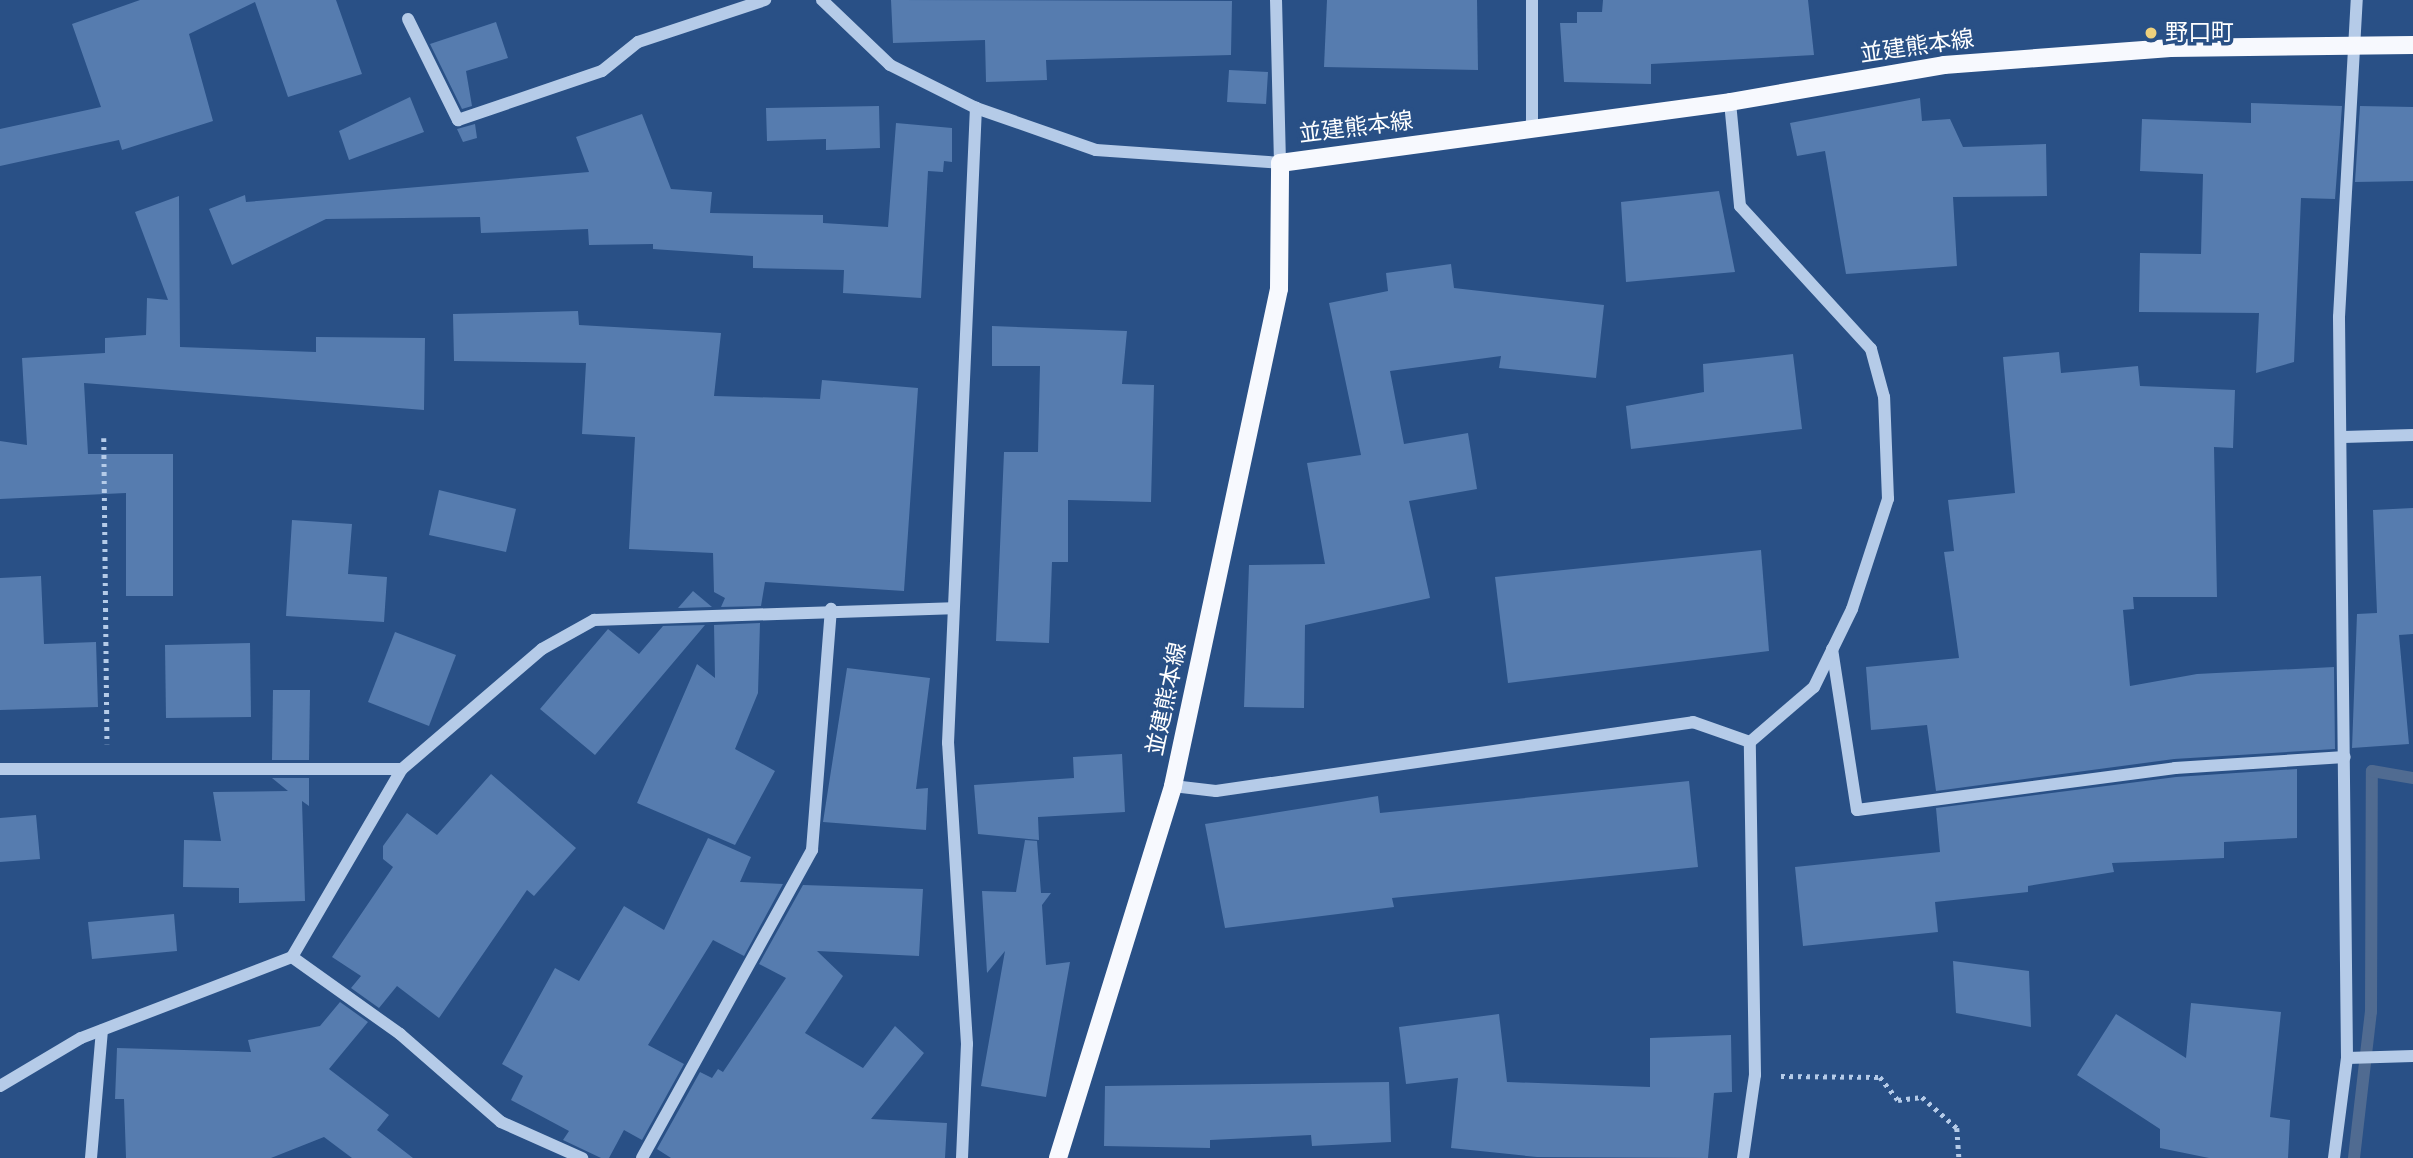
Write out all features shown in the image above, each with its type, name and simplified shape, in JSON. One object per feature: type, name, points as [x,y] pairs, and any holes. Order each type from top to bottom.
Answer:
[{"type":"main road","name":"並建熊本線","points":[[1058,1158],[1173,786],[1279,289],[1280,163],[1730,102],[1944,65],[2170,48],[2413,45]]},
{"type":"street","points":[[408,19],[457,120],[602,71],[638,42],[765,0]]},
{"type":"street","points":[[822,0],[890,65],[976,108],[1096,150],[1280,163],[1276,0]]},
{"type":"street","points":[[1532,0],[1532,128]]},
{"type":"street","points":[[2334,1158],[2347,1058],[2343,437],[2339,317],[2348,103],[2357,44],[2357,0]]},
{"type":"street","points":[[1730,102],[1740,206],[1871,349],[1884,397],[1888,499],[1832,649],[1814,687],[1750,742]]},
{"type":"street","points":[[962,1158],[968,1044],[948,743],[976,108]]},
{"type":"street","points":[[2343,437],[2413,435]]},
{"type":"street","points":[[0,1086],[102,1030],[292,957],[402,769],[542,649],[594,620],[831,609],[952,608]]},
{"type":"street","points":[[642,1158],[812,850],[831,609]]},
{"type":"street","points":[[1832,649],[1857,810],[2175,768],[2345,757]]},
{"type":"street","points":[[1173,786],[1216,791],[1693,722],[1750,742]]},
{"type":"street","points":[[1743,1158],[1755,1075],[1750,742]]},
{"type":"street","points":[[0,769],[402,769]]},
{"type":"street","points":[[292,957],[400,1034],[501,1122],[582,1158]]},
{"type":"street","points":[[90,1158],[102,1030]]},
{"type":"street","points":[[2347,1058],[2413,1056]]},
{"type":"path","points":[[104,438],[107,769]]},
{"type":"path","points":[[1755,1075],[1880,1077],[1898,1100],[1922,1097],[1957,1128],[1959,1158]]},
{"type":"building","points":[[140,0],[336,0],[362,74],[288,97],[255,2],[189,34],[213,121],[122,150],[119,140],[0,166],[0,129],[101,107],[72,24]]},
{"type":"building","points":[[891,0],[1232,1],[1231,55],[1046,60],[1047,80],[986,82],[985,40],[893,43]]},
{"type":"building","points":[[1327,0],[1477,0],[1478,70],[1324,67]]},
{"type":"building","points":[[1603,0],[1808,0],[1814,55],[1651,64],[1651,84],[1564,82],[1560,23],[1577,23],[1577,12],[1602,12]]},
{"type":"building","points":[[496,22],[508,58],[466,71],[472,106],[462,109],[430,44]]},
{"type":"building","points":[[1229,70],[1268,72],[1266,104],[1227,102]]},
{"type":"building","points":[[410,97],[424,132],[349,160],[339,131]]},
{"type":"building","points":[[1920,98],[1922,121],[1950,119],[1963,147],[2046,144],[2047,196],[1953,197],[1957,266],[1846,274],[1825,151],[1797,156],[1790,123]]},
{"type":"building","points":[[2251,103],[2342,106],[2335,199],[2301,198],[2294,362],[2256,373],[2259,313],[2139,312],[2140,253],[2201,254],[2203,174],[2140,171],[2142,119],[2251,123]]},
{"type":"building","points":[[879,106],[880,148],[826,150],[826,139],[767,141],[766,108]]},
{"type":"building","points":[[2360,106],[2413,107],[2413,181],[2355,182]]},
{"type":"building","points":[[642,114],[671,189],[712,192],[710,213],[823,215],[823,223],[888,227],[896,123],[952,128],[952,162],[944,161],[943,172],[928,171],[921,298],[843,293],[844,270],[753,268],[753,256],[653,249],[653,244],[589,245],[588,229],[481,233],[480,217],[326,219],[232,265],[209,209],[245,195],[246,202],[589,172],[576,137]]},
{"type":"building","points":[[475,124],[477,138],[463,142],[457,129]]},
{"type":"building","points":[[1719,191],[1735,272],[1626,282],[1621,202]]},
{"type":"building","points":[[179,196],[180,347],[316,352],[316,337],[425,338],[424,410],[84,383],[88,454],[173,454],[173,596],[126,596],[126,493],[0,499],[0,441],[27,445],[22,358],[105,353],[105,338],[146,335],[147,298],[168,300],[135,212]]},
{"type":"building","points":[[1451,264],[1454,288],[1604,305],[1596,378],[1499,368],[1501,356],[1390,371],[1404,444],[1468,433],[1477,489],[1409,501],[1430,598],[1305,625],[1304,708],[1244,707],[1249,565],[1325,564],[1307,463],[1361,455],[1329,303],[1388,291],[1386,273]]},
{"type":"building","points":[[578,311],[579,325],[721,333],[714,396],[820,399],[822,380],[918,388],[904,591],[765,582],[761,606],[721,607],[725,598],[714,592],[713,553],[629,549],[635,437],[582,434],[586,363],[454,361],[453,314]]},
{"type":"building","points":[[992,326],[1127,331],[1122,384],[1154,385],[1151,502],[1068,500],[1068,562],[1052,562],[1049,643],[996,641],[1004,452],[1038,452],[1040,366],[992,366]]},
{"type":"building","points":[[2059,352],[2061,373],[2138,366],[2140,386],[2235,390],[2233,448],[2214,447],[2217,597],[2133,597],[2134,609],[2123,610],[2130,686],[2197,674],[2334,667],[2335,749],[2174,759],[1936,791],[1927,725],[1871,730],[1866,667],[1959,658],[1944,552],[1954,551],[1948,500],[2015,493],[2003,357]]},
{"type":"building","points":[[1793,354],[1802,429],[1631,449],[1626,406],[1704,392],[1703,364]]},
{"type":"building","points":[[439,490],[516,509],[506,552],[429,535]]},
{"type":"building","points":[[2413,508],[2413,634],[2399,635],[2409,744],[2352,748],[2357,614],[2377,613],[2373,510]]},
{"type":"building","points":[[292,520],[352,524],[348,574],[387,577],[384,622],[286,616]]},
{"type":"building","points":[[1761,550],[1769,651],[1508,683],[1495,577]]},
{"type":"building","points":[[41,576],[44,644],[96,642],[98,707],[0,710],[0,578]]},
{"type":"building","points":[[693,591],[712,607],[678,608]]},
{"type":"building","points":[[760,623],[758,693],[735,749],[775,771],[735,845],[637,803],[697,664],[715,678],[714,625]]},
{"type":"building","points":[[705,625],[595,755],[540,709],[608,629],[639,654],[663,626]]},
{"type":"building","points":[[395,632],[456,655],[429,726],[368,702]]},
{"type":"building","points":[[250,643],[251,717],[166,718],[165,645]]},
{"type":"building","points":[[847,668],[930,678],[916,789],[928,788],[926,830],[823,822]]},
{"type":"building","points":[[273,690],[310,690],[309,760],[272,760]]},
{"type":"building","points":[[1122,754],[1125,812],[1038,817],[1039,840],[978,834],[974,785],[1074,778],[1073,757]]},
{"type":"building","points":[[2297,769],[2297,838],[2224,842],[2224,858],[2112,863],[2114,872],[2028,886],[2028,892],[1935,902],[1938,932],[1803,946],[1795,867],[1940,852],[1936,808],[2176,777]]},
{"type":"building","points":[[491,774],[576,848],[534,896],[527,890],[439,1018],[397,986],[379,1008],[351,988],[361,976],[332,957],[393,867],[383,859],[383,846],[407,813],[437,835]]},
{"type":"building","points":[[272,778],[309,778],[309,806],[302,801],[305,901],[239,903],[239,888],[183,887],[184,840],[221,841],[213,792],[288,791]]},
{"type":"building","points":[[1689,781],[1698,867],[1392,898],[1394,907],[1225,928],[1205,824],[1378,796],[1380,813]]},
{"type":"building","points":[[36,815],[40,859],[0,862],[0,818]]},
{"type":"building","points":[[708,838],[751,857],[740,882],[783,884],[744,956],[713,940],[648,1045],[684,1064],[642,1140],[624,1130],[609,1158],[601,1158],[563,1140],[569,1131],[511,1100],[523,1076],[502,1064],[555,968],[579,981],[624,906],[664,930]]},
{"type":"building","points":[[1025,840],[1037,841],[1041,893],[1051,893],[1042,905],[1046,965],[1070,962],[1046,1097],[981,1086],[1005,951],[987,973],[982,891],[1016,892]]},
{"type":"building","points":[[803,885],[923,889],[919,956],[817,951],[843,976],[805,1033],[863,1068],[895,1026],[924,1053],[871,1119],[947,1123],[945,1158],[671,1158],[657,1149],[700,1072],[712,1078],[718,1069],[723,1072],[786,978],[759,964]]},
{"type":"building","points":[[174,914],[177,951],[92,959],[88,922]]},
{"type":"building","points":[[1953,961],[2029,971],[2031,1027],[1956,1013]]},
{"type":"building","points":[[340,1002],[368,1022],[329,1069],[389,1115],[377,1130],[413,1158],[352,1158],[324,1137],[271,1158],[126,1158],[124,1099],[115,1099],[117,1048],[251,1052],[248,1040],[320,1026]]},
{"type":"building","points":[[2191,1003],[2281,1012],[2270,1117],[2290,1120],[2288,1158],[2209,1158],[2160,1148],[2160,1129],[2077,1075],[2116,1014],[2186,1058]]},
{"type":"building","points":[[1499,1014],[1507,1082],[1650,1087],[1650,1038],[1731,1035],[1732,1092],[1714,1093],[1708,1158],[1537,1157],[1451,1148],[1458,1078],[1406,1084],[1399,1027]]},
{"type":"building","points":[[1389,1082],[1391,1142],[1312,1146],[1311,1135],[1210,1140],[1210,1148],[1104,1146],[1105,1086]]},
{"type":"waterway","points":[[2354,1158],[2371,1012],[2372,771],[2413,778]]},
{"type":"place","name":"野口町","points":[[2151,33]]}]
